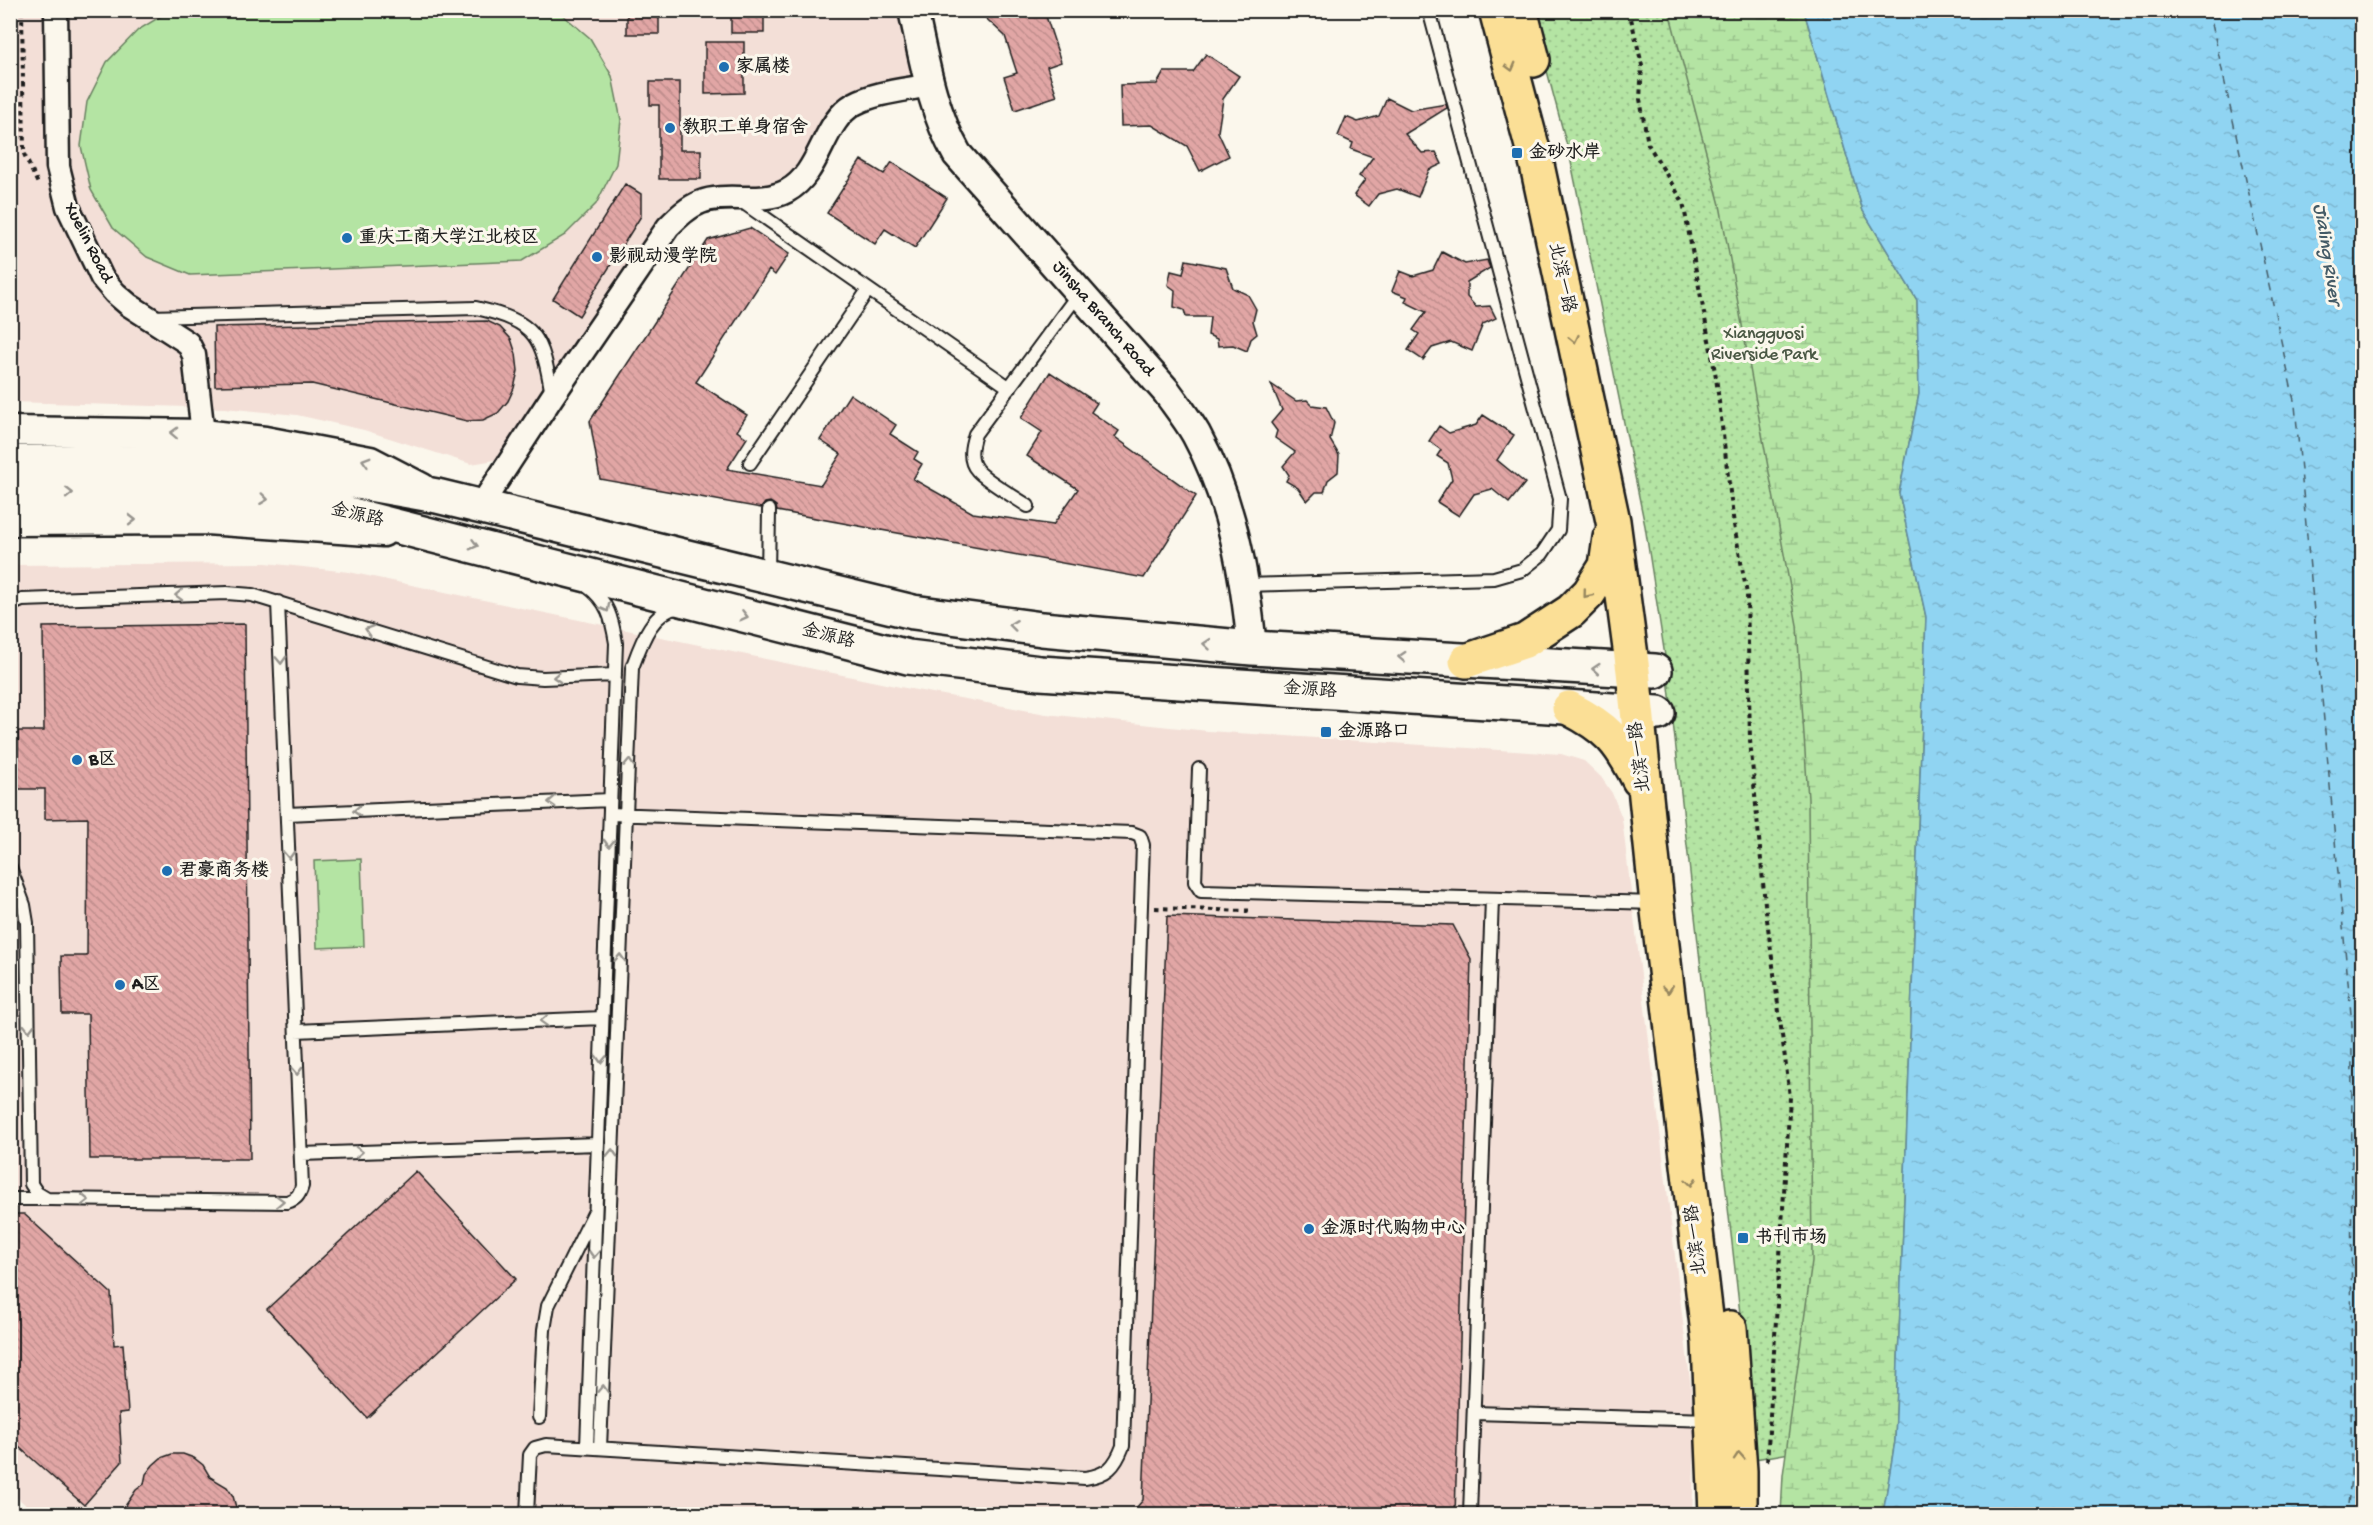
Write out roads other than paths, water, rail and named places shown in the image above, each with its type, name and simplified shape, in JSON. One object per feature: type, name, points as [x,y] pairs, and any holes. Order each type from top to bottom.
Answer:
[{"type":"main road","name":"北滨一路","points":[[1496,10],[1538,165],[1644,671]]},
{"type":"main road","name":"北滨一路","points":[[1520,10],[1559,159],[1634,520],[1647,713],[1645,793],[1709,1342],[1716,1515]]},
{"type":"main road","name":"金源路","points":[[10,462],[214,463],[318,475],[437,496],[913,612],[1042,629],[1252,648],[1644,671]]},
{"type":"main road","name":"金源路","points":[[10,493],[208,492],[313,506],[431,534],[908,657],[1029,672],[1647,713]]},
{"type":"main road","points":[[1466,661],[1525,641],[1571,612],[1589,593],[1606,566],[1613,521]]},
{"type":"main road","points":[[1457,701],[1469,697],[1479,688],[1480,681],[1476,669],[1466,661]]},
{"type":"main road","points":[[1569,708],[1596,722],[1615,740],[1627,756],[1645,793]]},
{"type":"main road","name":"北滨一路","points":[[1647,713],[1670,837],[1732,1343],[1740,1471],[1740,1515]]},
{"type":"street","name":"Xuelin Road","points":[[56,10],[58,166],[68,207],[102,278],[122,299],[188,343],[194,355],[203,434]]},
{"type":"street","name":"Jinsha Branch Road","points":[[913,10],[930,85],[943,129],[957,154],[1167,392],[1196,433],[1216,475],[1232,527],[1246,585],[1252,648]]},
{"type":"street","points":[[480,507],[668,227],[687,210],[703,201],[768,197],[787,191],[805,177],[840,117],[853,105],[869,98],[930,85]]},
{"type":"street","points":[[10,431],[203,434],[265,441],[370,461],[437,496]]},
{"type":"street","points":[[10,521],[206,520],[431,534]]},
{"type":"lane","points":[[1246,585],[1494,578],[1522,570],[1542,554],[1558,530],[1560,499],[1429,10]]},
{"type":"lane","points":[[738,199],[1010,388]]},
{"type":"lane","points":[[750,464],[868,290]]},
{"type":"lane","points":[[1028,506],[977,470],[972,459],[971,446],[975,435],[1079,292]]},
{"type":"lane","points":[[148,317],[476,308],[496,313],[519,323],[536,337],[545,357],[552,397]]},
{"type":"lane","points":[[768,577],[769,510]]},
{"type":"lane","points":[[564,570],[597,593],[610,612],[616,643],[587,1447]]},
{"type":"lane","points":[[14,601],[227,593],[252,595],[517,676],[543,678],[615,675]]},
{"type":"lane","points":[[10,1199],[287,1202],[299,1195],[302,1186],[278,602]]},
{"type":"lane","points":[[600,1448],[632,668],[642,640],[656,619],[668,609],[696,604]]},
{"type":"lane","points":[[1199,769],[1195,882],[1201,891],[1658,903]]},
{"type":"lane","points":[[287,814],[610,800]]},
{"type":"lane","points":[[527,1515],[530,1455],[535,1448],[546,1445],[1084,1478],[1098,1476],[1110,1470],[1118,1460],[1123,1446],[1143,845],[1140,836],[1132,833],[610,814]]},
{"type":"lane","points":[[10,867],[24,905],[27,923],[32,1184],[37,1193],[47,1199]]},
{"type":"lane","points":[[1470,1515],[1492,899]]},
{"type":"lane","points":[[296,1031],[602,1018]]},
{"type":"lane","points":[[300,1154],[598,1144]]},
{"type":"lane","points":[[539,1417],[544,1330],[548,1306],[611,1177]]},
{"type":"lane","points":[[1474,1413],[1713,1420]]},
{"type":"water","name":"Jialing River","points":[[1804,11],[2362,11],[2362,1514],[1883,1514],[1895,1441],[1926,617],[1899,493],[1919,394],[1917,300],[1863,211]]},
{"type":"place","name":"家属楼","points":[[724,67]]},
{"type":"place","name":"教职工单身宿舍","points":[[670,128]]},
{"type":"place","name":"金砂水岸","points":[[1517,153]]},
{"type":"place","name":"重庆工商大学江北校区","points":[[347,238]]},
{"type":"place","name":"影视动漫学院","points":[[597,257]]},
{"type":"place","name":"金源路口","points":[[1326,732]]},
{"type":"place","name":"B区","points":[[77,760]]},
{"type":"place","name":"君豪商务楼","points":[[167,871]]},
{"type":"place","name":"A区","points":[[120,985]]},
{"type":"place","name":"金源时代购物中心","points":[[1309,1229]]},
{"type":"place","name":"书刊市场","points":[[1743,1238]]},
{"type":"park label","name":"Xiangguosi Riverside Park","points":[[1764,344]]}]
